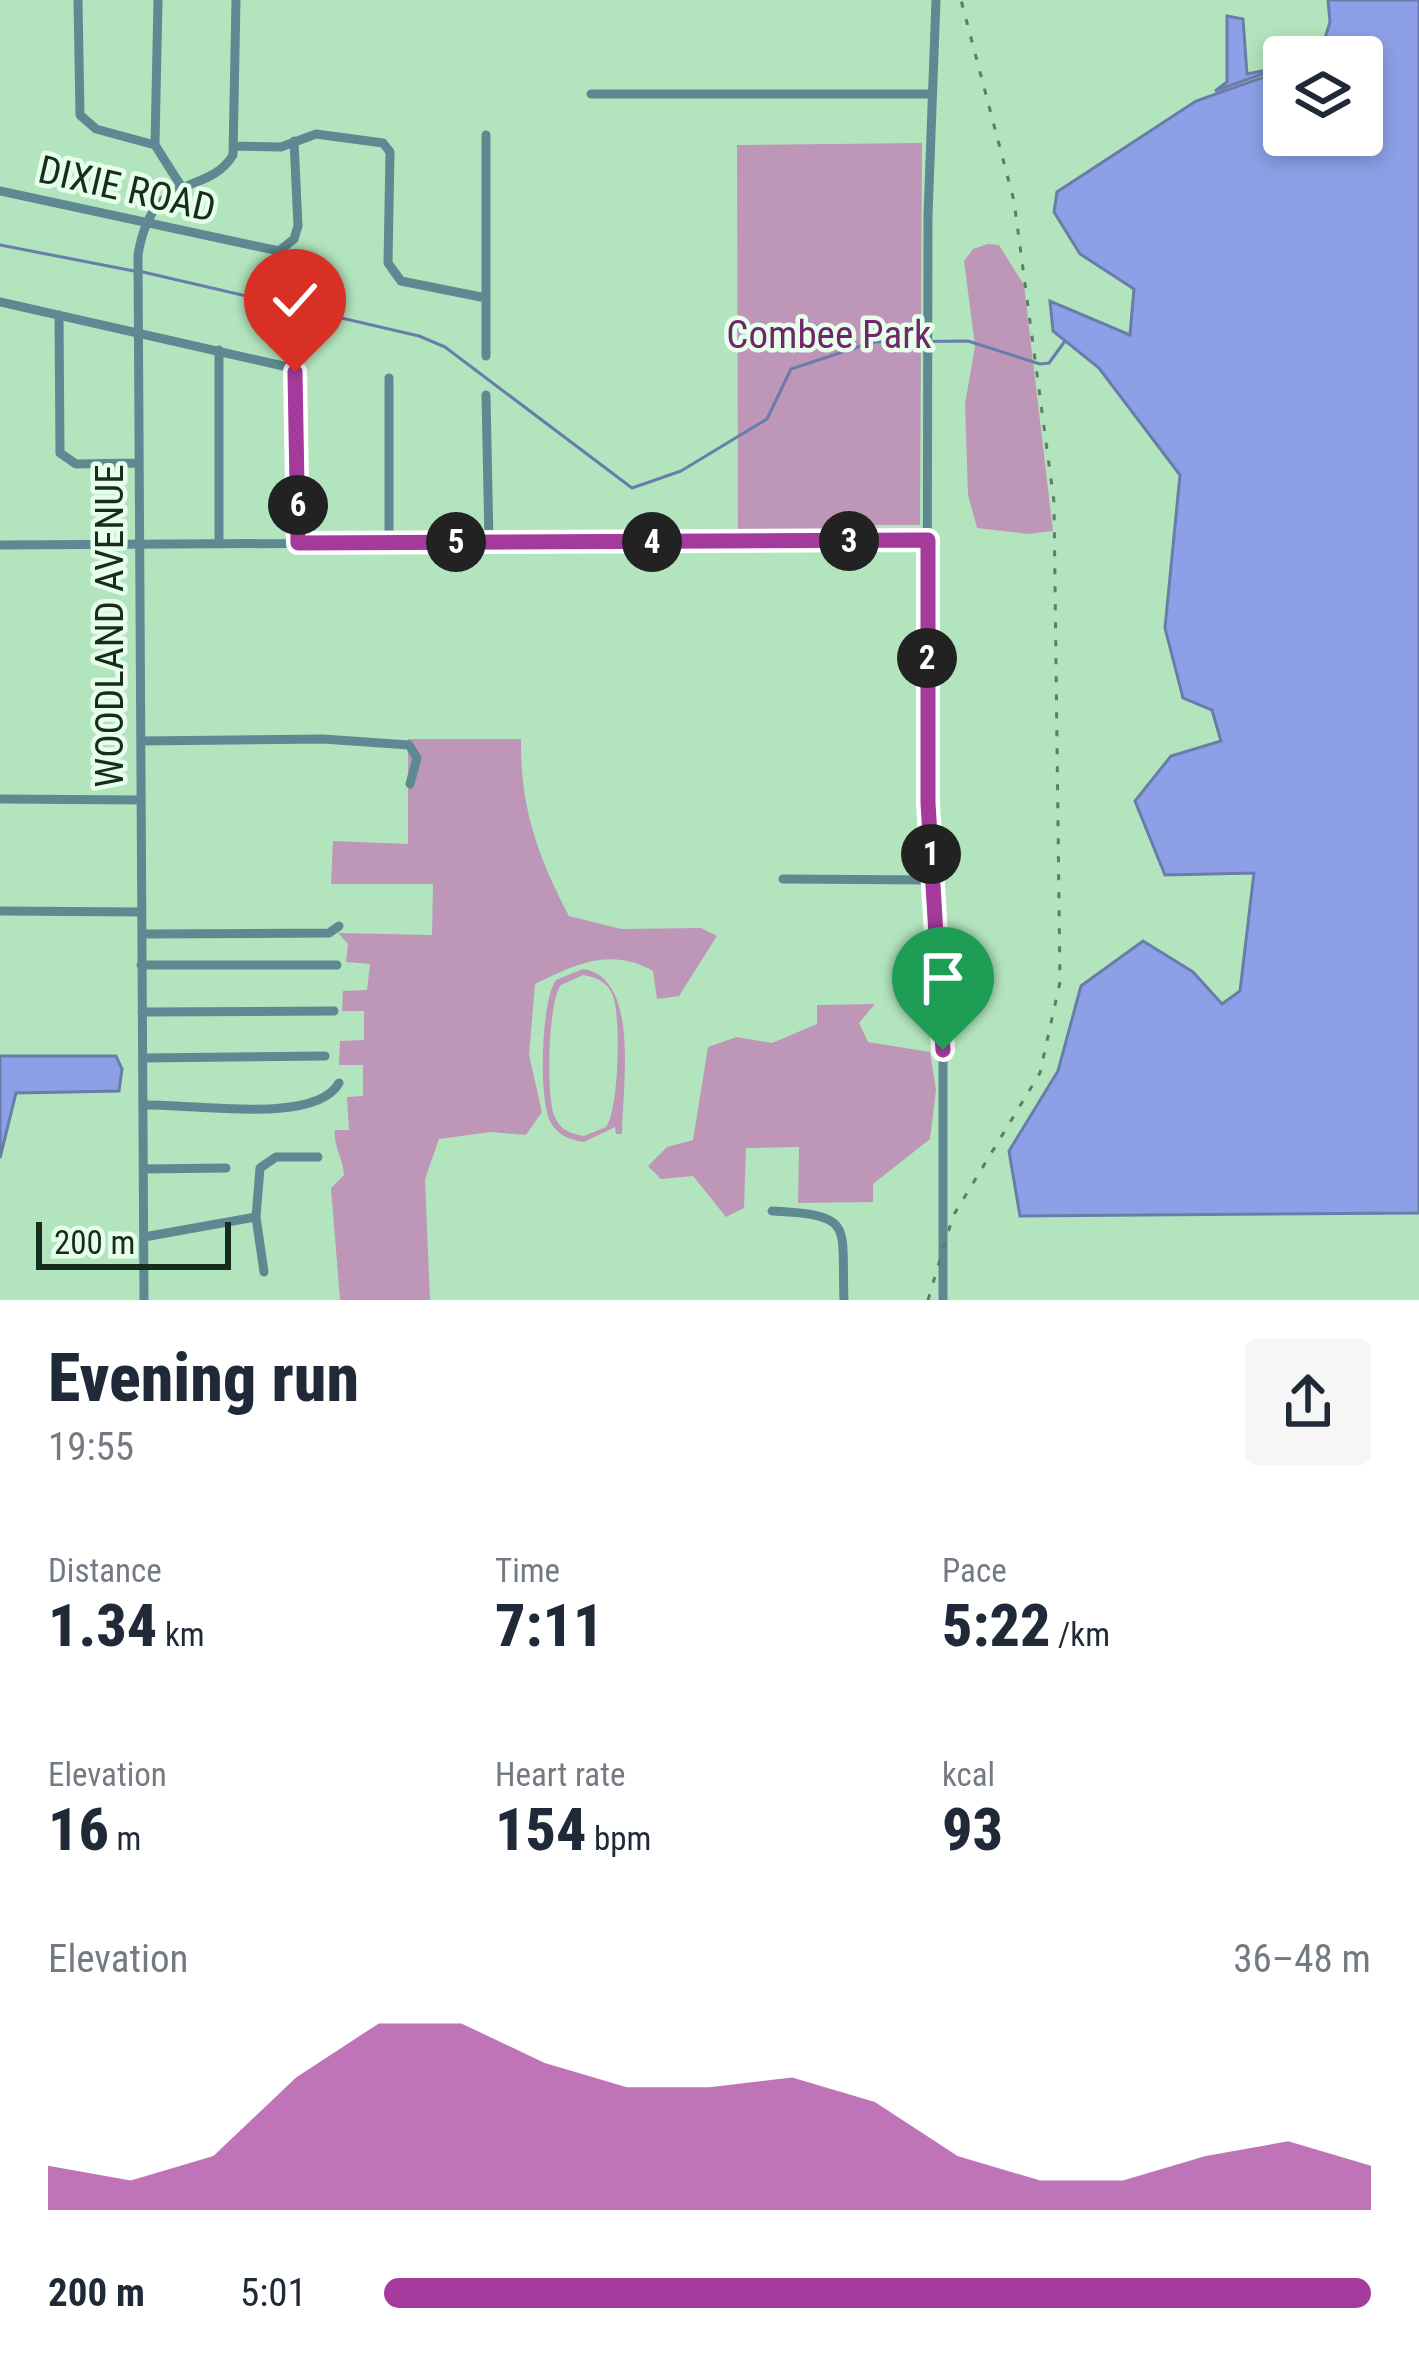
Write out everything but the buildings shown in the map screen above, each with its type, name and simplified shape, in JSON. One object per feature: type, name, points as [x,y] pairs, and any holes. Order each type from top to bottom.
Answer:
[{"type":"street","points":[[78,0],[80,115],[96,129],[155,145]]},
{"type":"street","points":[[158,0],[155,145],[181,186]]},
{"type":"street","points":[[145,224],[181,186],[221,170],[236,146],[236,0]]},
{"type":"street","points":[[936,0],[927,345],[928,540],[932,880],[943,1034],[943,1300]]},
{"type":"street","points":[[591,94],[932,94]]},
{"type":"street","points":[[294,142],[316,134],[383,143],[390,152],[388,263],[392,274],[401,281],[486,298]]},
{"type":"street","points":[[486,135],[486,356]]},
{"type":"street","name":"DIXIE ROAD","points":[[0,190],[265,251],[285,248],[298,226],[294,142],[236,146]]},
{"type":"street","name":"WOODLAND AVENUE","points":[[144,1300],[137,271],[145,224]]},
{"type":"street","points":[[0,302],[284,364],[295,372],[298,543]]},
{"type":"street","points":[[58,315],[60,453],[76,464],[139,463]]},
{"type":"street","points":[[219,350],[219,544]]},
{"type":"street","points":[[388,379],[388,543]]},
{"type":"street","points":[[486,395],[489,542]]},
{"type":"street","points":[[0,545],[928,540]]},
{"type":"street","points":[[141,741],[323,739],[409,745],[417,758],[410,784]]},
{"type":"street","points":[[0,799],[141,800]]},
{"type":"street","points":[[783,879],[932,880]]},
{"type":"street","points":[[0,911],[141,912]]},
{"type":"street","points":[[142,934],[328,933],[340,926]]},
{"type":"street","points":[[141,965],[337,964]]},
{"type":"street","points":[[142,1012],[334,1011]]},
{"type":"street","points":[[143,1058],[325,1056]]},
{"type":"street","points":[[143,1105],[301,1108],[328,1099],[339,1083]]},
{"type":"street","points":[[264,1272],[256,1217],[264,1162],[318,1156]]},
{"type":"street","points":[[143,1169],[226,1168]]},
{"type":"street","points":[[772,1211],[821,1213],[835,1220],[842,1232],[844,1300]]},
{"type":"street","points":[[144,1237],[256,1217]]},
{"type":"green space","name":"Combee Park","points":[[922,143],[920,525],[843,525],[842,533],[738,534],[737,145]]},
{"type":"green space","points":[[999,245],[1024,285],[1053,531],[1028,534],[977,528],[968,495],[965,404],[975,346],[964,261],[973,249]]},
{"type":"green space","points":[[408,739],[521,739],[533,831],[569,916],[621,929],[701,928],[717,936],[679,996],[657,999],[653,971],[622,960],[593,961],[535,984],[529,1055],[542,1112],[526,1135],[491,1132],[439,1139],[425,1179],[430,1300],[340,1300],[331,1188],[344,1175],[335,1130],[349,1130],[347,1097],[363,1096],[363,1065],[339,1065],[340,1041],[364,1040],[364,1011],[342,1011],[343,991],[367,990],[370,964],[346,962],[348,944],[338,933],[432,935],[433,884],[331,884],[333,841],[408,844]]},
{"type":"green space","points":[[583,969],[601,977],[614,992],[624,1038],[622,1134],[616,1134],[615,1127],[584,1142],[565,1137],[551,1123],[544,1094],[543,1051],[547,1008],[556,980]],"holes":[[[583,975],[605,984],[613,996],[617,1023],[610,1117],[606,1127],[584,1136],[559,1124],[550,1088],[557,995],[561,985]]]},
{"type":"green space","points":[[875,1004],[859,1023],[868,1042],[930,1052],[936,1090],[930,1139],[873,1184],[873,1202],[798,1203],[799,1147],[746,1148],[744,1208],[726,1217],[693,1176],[661,1179],[648,1166],[667,1147],[693,1140],[708,1047],[737,1037],[772,1043],[817,1024],[817,1005]]},
{"type":"water","points":[[1328,0],[1419,0],[1419,1213],[1020,1216],[1009,1151],[1058,1071],[1081,986],[1143,941],[1193,972],[1222,1004],[1240,991],[1254,873],[1165,875],[1135,801],[1171,756],[1221,741],[1212,710],[1183,698],[1165,628],[1180,475],[1099,368],[1053,331],[1050,301],[1130,335],[1134,289],[1080,254],[1054,212],[1057,192],[1196,101],[1263,77],[1263,156],[1383,156],[1383,36],[1326,36]]},
{"type":"water","points":[[1227,16],[1243,19],[1247,74],[1263,74],[1215,91],[1227,82]]},
{"type":"water","points":[[0,1056],[116,1056],[122,1069],[119,1091],[16,1093],[0,1158]]},
{"type":"waterway","points":[[0,245],[134,271]]},
{"type":"waterway","points":[[143,272],[419,336],[445,347],[632,488],[681,471],[767,419],[791,369],[873,342],[968,341],[1040,364],[1049,363],[1065,341]]},
{"type":"railway","points":[[928,1300],[953,1216],[1040,1073],[1060,982],[1054,502],[1014,201],[961,0]]},
{"type":"route","points":[[295,372],[298,543],[928,540],[928,803],[943,1050]]}]
